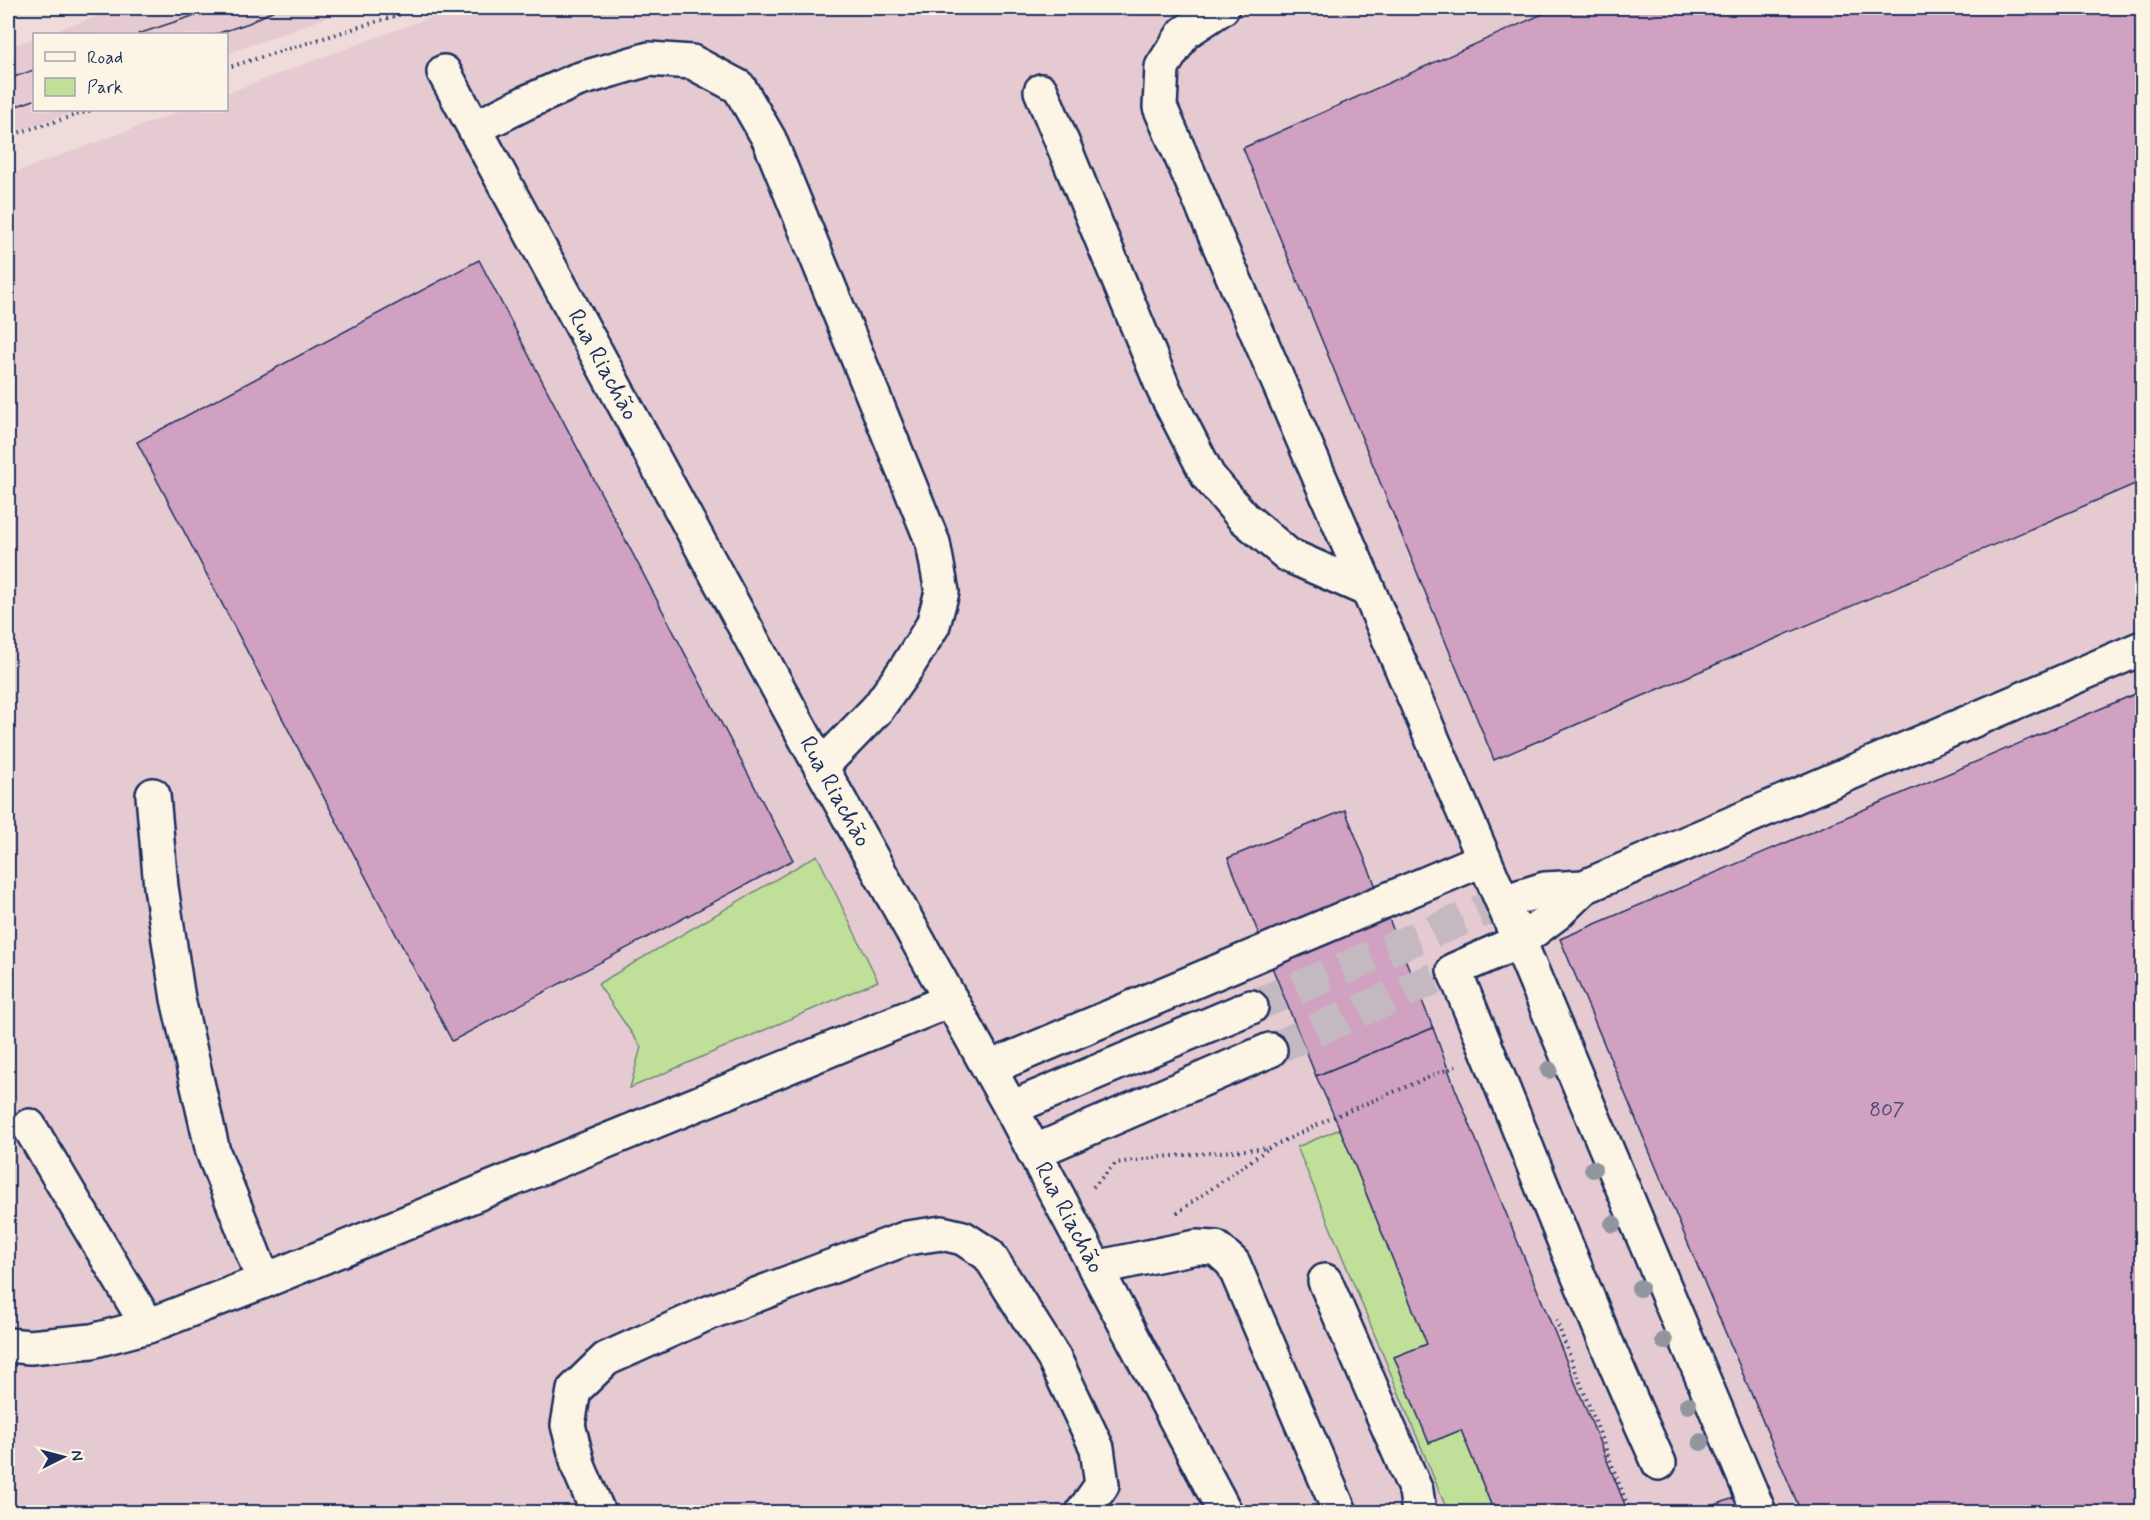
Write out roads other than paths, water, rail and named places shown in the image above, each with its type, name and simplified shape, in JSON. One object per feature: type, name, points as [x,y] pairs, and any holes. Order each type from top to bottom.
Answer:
[{"type":"street","points":[[1222,8],[1184,33],[1162,67],[1160,107],[1520,941],[1759,1512]]},
{"type":"street","points":[[475,128],[577,80],[649,59],[692,62],[739,87],[768,139],[933,543],[942,592],[933,625],[907,667],[878,708],[821,768]]},
{"type":"street","name":"Rua Riachão","points":[[444,72],[821,768],[1011,1108],[1225,1512]]},
{"type":"street","points":[[1041,91],[1164,390],[1208,476],[1243,517],[1288,555],[1368,590]]},
{"type":"street","points":[[1503,902],[1545,889],[1584,887],[2142,648]]},
{"type":"street","points":[[153,795],[161,887],[183,1021],[213,1152],[264,1281]]},
{"type":"street","points":[[989,1068],[1484,859]]},
{"type":"street","points":[[1584,887],[1556,914],[1520,941],[1454,970],[1510,1103],[1616,1370],[1659,1463]]},
{"type":"street","points":[[8,1345],[30,1347],[92,1341],[148,1326],[264,1281],[951,1000]]},
{"type":"street","points":[[1011,1108],[1251,1007]]},
{"type":"street","points":[[1034,1152],[1270,1050]]},
{"type":"street","points":[[28,1126],[148,1326]]},
{"type":"street","points":[[598,1512],[579,1468],[568,1425],[574,1390],[606,1359],[706,1314],[773,1288],[907,1238],[942,1233],[963,1238],[989,1255],[1055,1360],[1097,1448],[1102,1485],[1083,1512]]},
{"type":"street","points":[[1095,1268],[1196,1247],[1215,1248],[1233,1263],[1340,1512]]},
{"type":"street","points":[[1325,1281],[1416,1491],[1419,1512]]},
{"type":"tunnel","points":[[1251,1007],[1503,902]]},
{"type":"tunnel","points":[[1270,1050],[1454,970]]},
{"type":"tram line","points":[[141,33],[217,8]]},
{"type":"tram line","points":[[219,33],[249,23],[278,8]]},
{"type":"tram line","points":[[8,79],[33,70]]},
{"type":"tram line","points":[[8,109],[33,100]]}]
